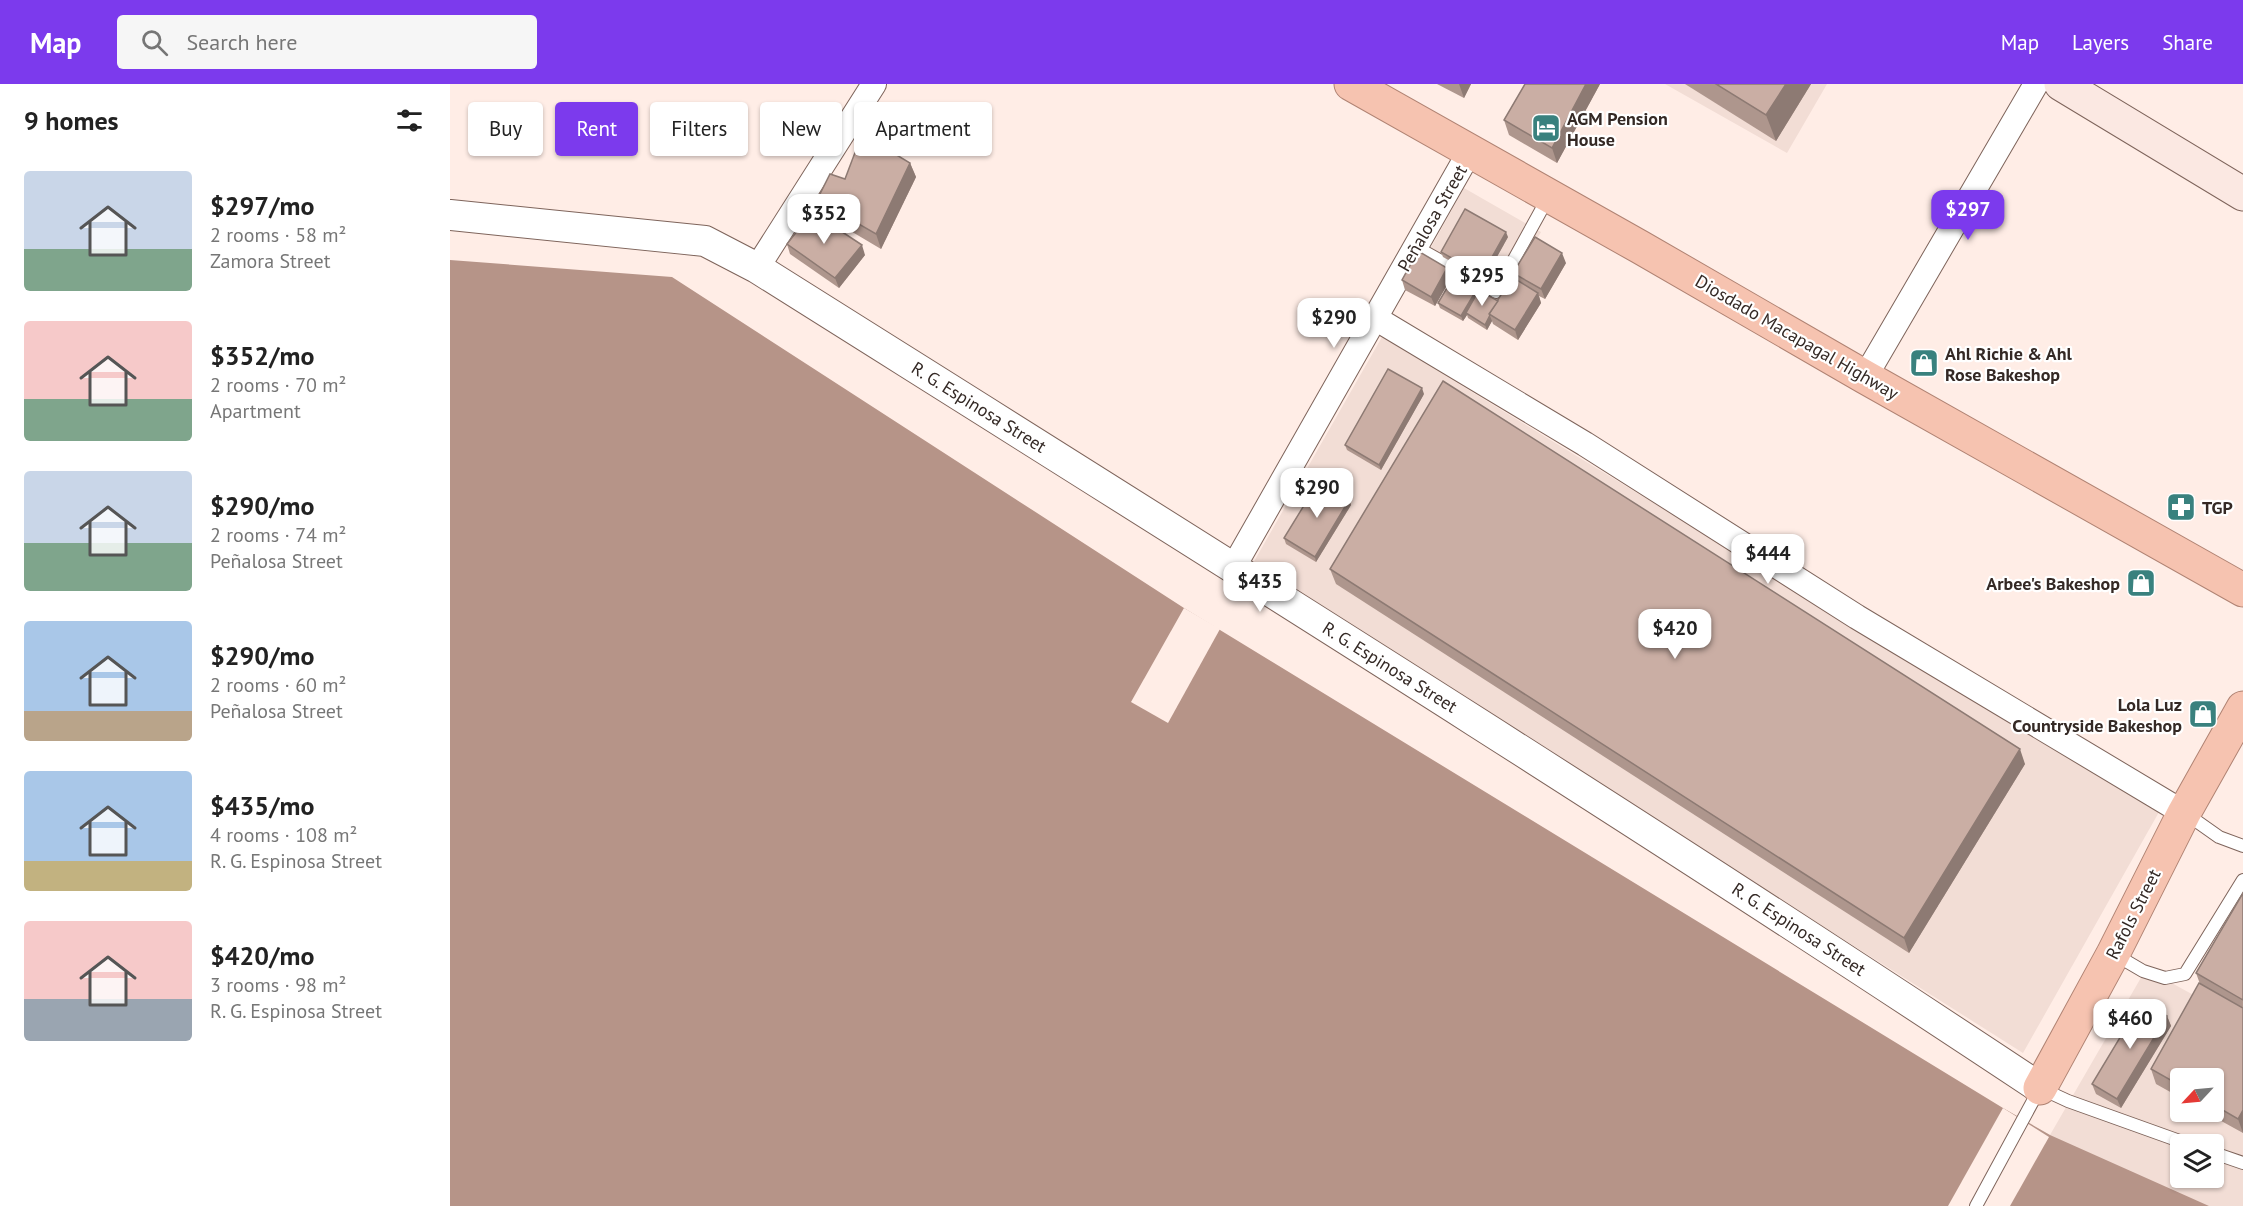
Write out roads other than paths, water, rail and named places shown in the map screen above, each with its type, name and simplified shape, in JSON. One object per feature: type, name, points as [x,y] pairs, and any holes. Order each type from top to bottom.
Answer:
[{"type":"highway","name":"Diosdado Macapagal Highway","points":[[1351,84],[2243,590]]},
{"type":"highway","name":"Rafols Street","points":[[2040,1088],[2113,954],[2184,813],[2243,708]]},
{"type":"main road","points":[[2061,84],[2243,194]]},
{"type":"street","points":[[757,268],[874,84]]},
{"type":"street","points":[[1865,377],[2036,84]]},
{"type":"street","name":"Peñalosa Street","points":[[1233,568],[1470,151]]},
{"type":"street","name":"R. G. Espinosa Street","points":[[450,215],[705,240],[757,268],[1797,926],[2040,1088]]},
{"type":"street","points":[[1376,318],[1585,444],[1857,617],[2184,813]]},
{"type":"lane","points":[[1416,247],[1496,292],[1549,195]]},
{"type":"lane","points":[[2184,813],[2219,837],[2243,846]]},
{"type":"lane","points":[[2113,954],[2143,971],[2165,978],[2185,974],[2243,880]]},
{"type":"lane","points":[[2040,1088],[2068,1101],[2170,1138]]},
{"type":"lane","name":"Rafols Street","points":[[1976,1206],[2040,1088]]},
{"type":"lane","points":[[2224,1156],[2243,1163]]},
{"type":"place","name":"AGM Pension House","points":[[1546,128]]},
{"type":"place","name":"Ahl Richie & Ahl Rose Bakeshop","points":[[1924,363]]},
{"type":"place","name":"TGP","points":[[2181,507]]},
{"type":"place","name":"Arbee's Bakeshop","points":[[2141,583]]},
{"type":"place","name":"Lola Luz Countryside Bakeshop","points":[[2203,714]]}]
